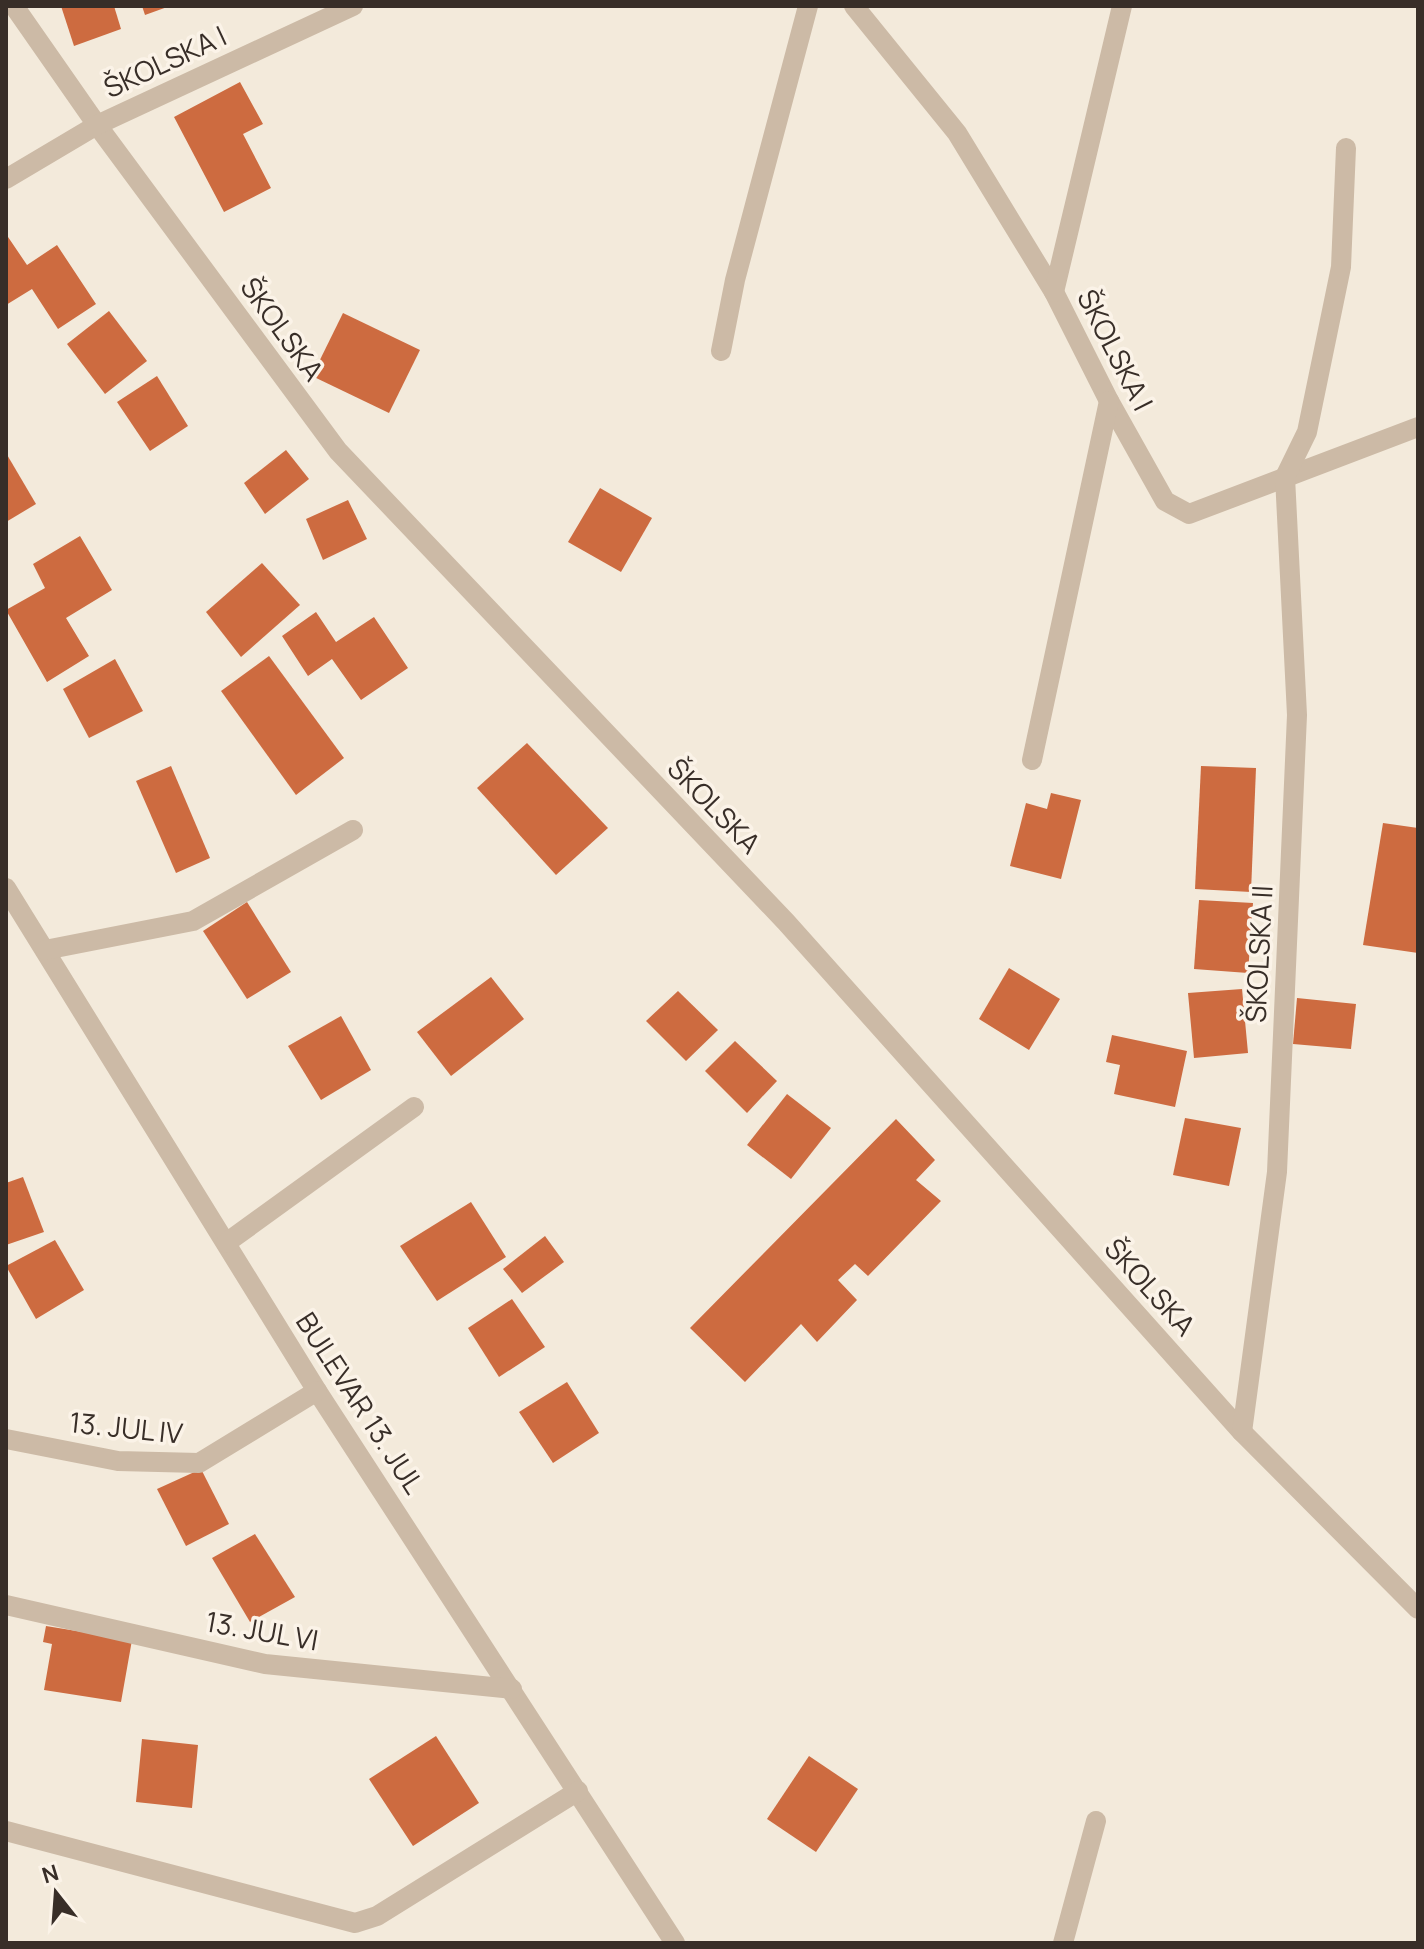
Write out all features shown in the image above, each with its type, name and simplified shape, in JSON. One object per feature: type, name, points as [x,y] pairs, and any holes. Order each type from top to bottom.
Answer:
[{"type":"street","name":"ŠKOLSKA","points":[[14,6],[97,125],[338,451],[786,922],[1242,1432],[1418,1609]]},
{"type":"street","name":"ŠKOLSKA I","points":[[6,179],[97,125],[353,6]]},
{"type":"street","points":[[721,351],[735,280],[808,6]]},
{"type":"street","name":"ŠKOLSKA I","points":[[854,6],[957,133],[1054,292],[1109,401],[1165,501],[1178,511],[1189,514],[1418,427]]},
{"type":"street","points":[[1054,292],[1122,6]]},
{"type":"street","points":[[1285,477],[1307,432],[1341,267],[1346,148]]},
{"type":"street","points":[[1032,760],[1109,401]]},
{"type":"street","name":"ŠKOLSKA II","points":[[1242,1432],[1277,1172],[1297,715],[1285,477]]},
{"type":"street","points":[[45,950],[193,921],[353,830]]},
{"type":"street","name":"BULEVAR 13. JUL","points":[[6,888],[317,1391],[675,1943]]},
{"type":"street","points":[[226,1243],[414,1107]]},
{"type":"street","name":"13. JUL IV","points":[[6,1439],[118,1461],[199,1463],[317,1391]]},
{"type":"street","name":"13. JUL VI","points":[[6,1605],[265,1664],[512,1689]]},
{"type":"street","points":[[6,1831],[355,1923],[377,1916],[578,1791]]},
{"type":"street","points":[[1063,1943],[1096,1821]]},
{"type":"building","points":[[61,6],[114,6],[121,29],[74,46]]},
{"type":"building","points":[[142,6],[170,6],[145,15]]},
{"type":"building","points":[[240,82],[263,124],[243,134],[271,188],[224,212],[174,117]]},
{"type":"building","points":[[6,234],[27,265],[57,245],[96,304],[58,329],[32,289],[6,305]]},
{"type":"building","points":[[109,311],[147,361],[105,394],[67,344]]},
{"type":"building","points":[[343,313],[420,350],[389,413],[312,376]]},
{"type":"building","points":[[157,376],[188,426],[150,451],[117,402]]},
{"type":"building","points":[[286,450],[309,479],[265,514],[244,483]]},
{"type":"building","points":[[6,453],[36,504],[6,522]]},
{"type":"building","points":[[600,488],[652,518],[621,572],[568,542]]},
{"type":"building","points":[[348,500],[367,539],[323,560],[306,519]]},
{"type":"building","points":[[80,536],[112,590],[66,618],[89,656],[47,682],[6,610],[45,588],[33,564]]},
{"type":"building","points":[[262,563],[300,605],[241,657],[206,612]]},
{"type":"building","points":[[316,612],[336,642],[374,617],[408,668],[361,700],[332,659],[308,676],[282,636]]},
{"type":"building","points":[[269,656],[344,758],[296,795],[221,691]]},
{"type":"building","points":[[115,659],[143,711],[89,738],[63,689]]},
{"type":"building","points":[[527,743],[608,828],[556,875],[477,788]]},
{"type":"building","points":[[171,766],[210,858],[176,873],[136,781]]},
{"type":"building","points":[[1201,766],[1256,768],[1251,892],[1195,889]]},
{"type":"building","points":[[1051,793],[1081,800],[1061,879],[1010,866],[1026,803],[1047,809]]},
{"type":"building","points":[[1383,823],[1418,828],[1418,953],[1363,945]]},
{"type":"building","points":[[1199,900],[1253,903],[1248,973],[1194,969]]},
{"type":"building","points":[[247,902],[291,972],[247,999],[203,931]]},
{"type":"building","points":[[1009,968],[1060,999],[1029,1050],[979,1019]]},
{"type":"building","points":[[491,977],[524,1019],[451,1076],[417,1032]]},
{"type":"building","points":[[1242,989],[1248,1053],[1194,1058],[1188,993]]},
{"type":"building","points":[[678,991],[718,1030],[686,1061],[646,1021]]},
{"type":"building","points":[[1297,998],[1356,1004],[1351,1049],[1293,1044]]},
{"type":"building","points":[[341,1016],[371,1070],[321,1100],[288,1046]]},
{"type":"building","points":[[1112,1035],[1187,1051],[1175,1107],[1114,1094],[1120,1065],[1106,1062]]},
{"type":"building","points":[[735,1041],[777,1081],[747,1113],[705,1071]]},
{"type":"building","points":[[787,1094],[831,1128],[791,1179],[747,1145]]},
{"type":"building","points":[[1185,1118],[1241,1128],[1229,1186],[1173,1175]]},
{"type":"building","points":[[896,1119],[935,1160],[916,1180],[941,1201],[868,1276],[855,1264],[838,1280],[857,1300],[817,1342],[801,1324],[745,1382],[690,1328]]},
{"type":"building","points":[[23,1177],[44,1232],[6,1245],[6,1183]]},
{"type":"building","points":[[471,1202],[506,1257],[437,1301],[400,1246]]},
{"type":"building","points":[[545,1236],[564,1262],[522,1293],[503,1269]]},
{"type":"building","points":[[55,1240],[84,1290],[36,1319],[6,1266]]},
{"type":"building","points":[[512,1299],[545,1347],[499,1377],[468,1328]]},
{"type":"building","points":[[567,1382],[599,1433],[553,1463],[519,1412]]},
{"type":"building","points":[[201,1469],[229,1524],[186,1546],[157,1489]]},
{"type":"building","points":[[255,1534],[295,1597],[250,1622],[212,1558]]},
{"type":"building","points":[[46,1626],[132,1640],[121,1702],[44,1690],[52,1644],[43,1642]]},
{"type":"building","points":[[436,1736],[479,1803],[413,1846],[369,1779]]},
{"type":"building","points":[[142,1739],[198,1745],[192,1808],[136,1802]]},
{"type":"building","points":[[809,1756],[858,1789],[816,1852],[767,1819]]}]
